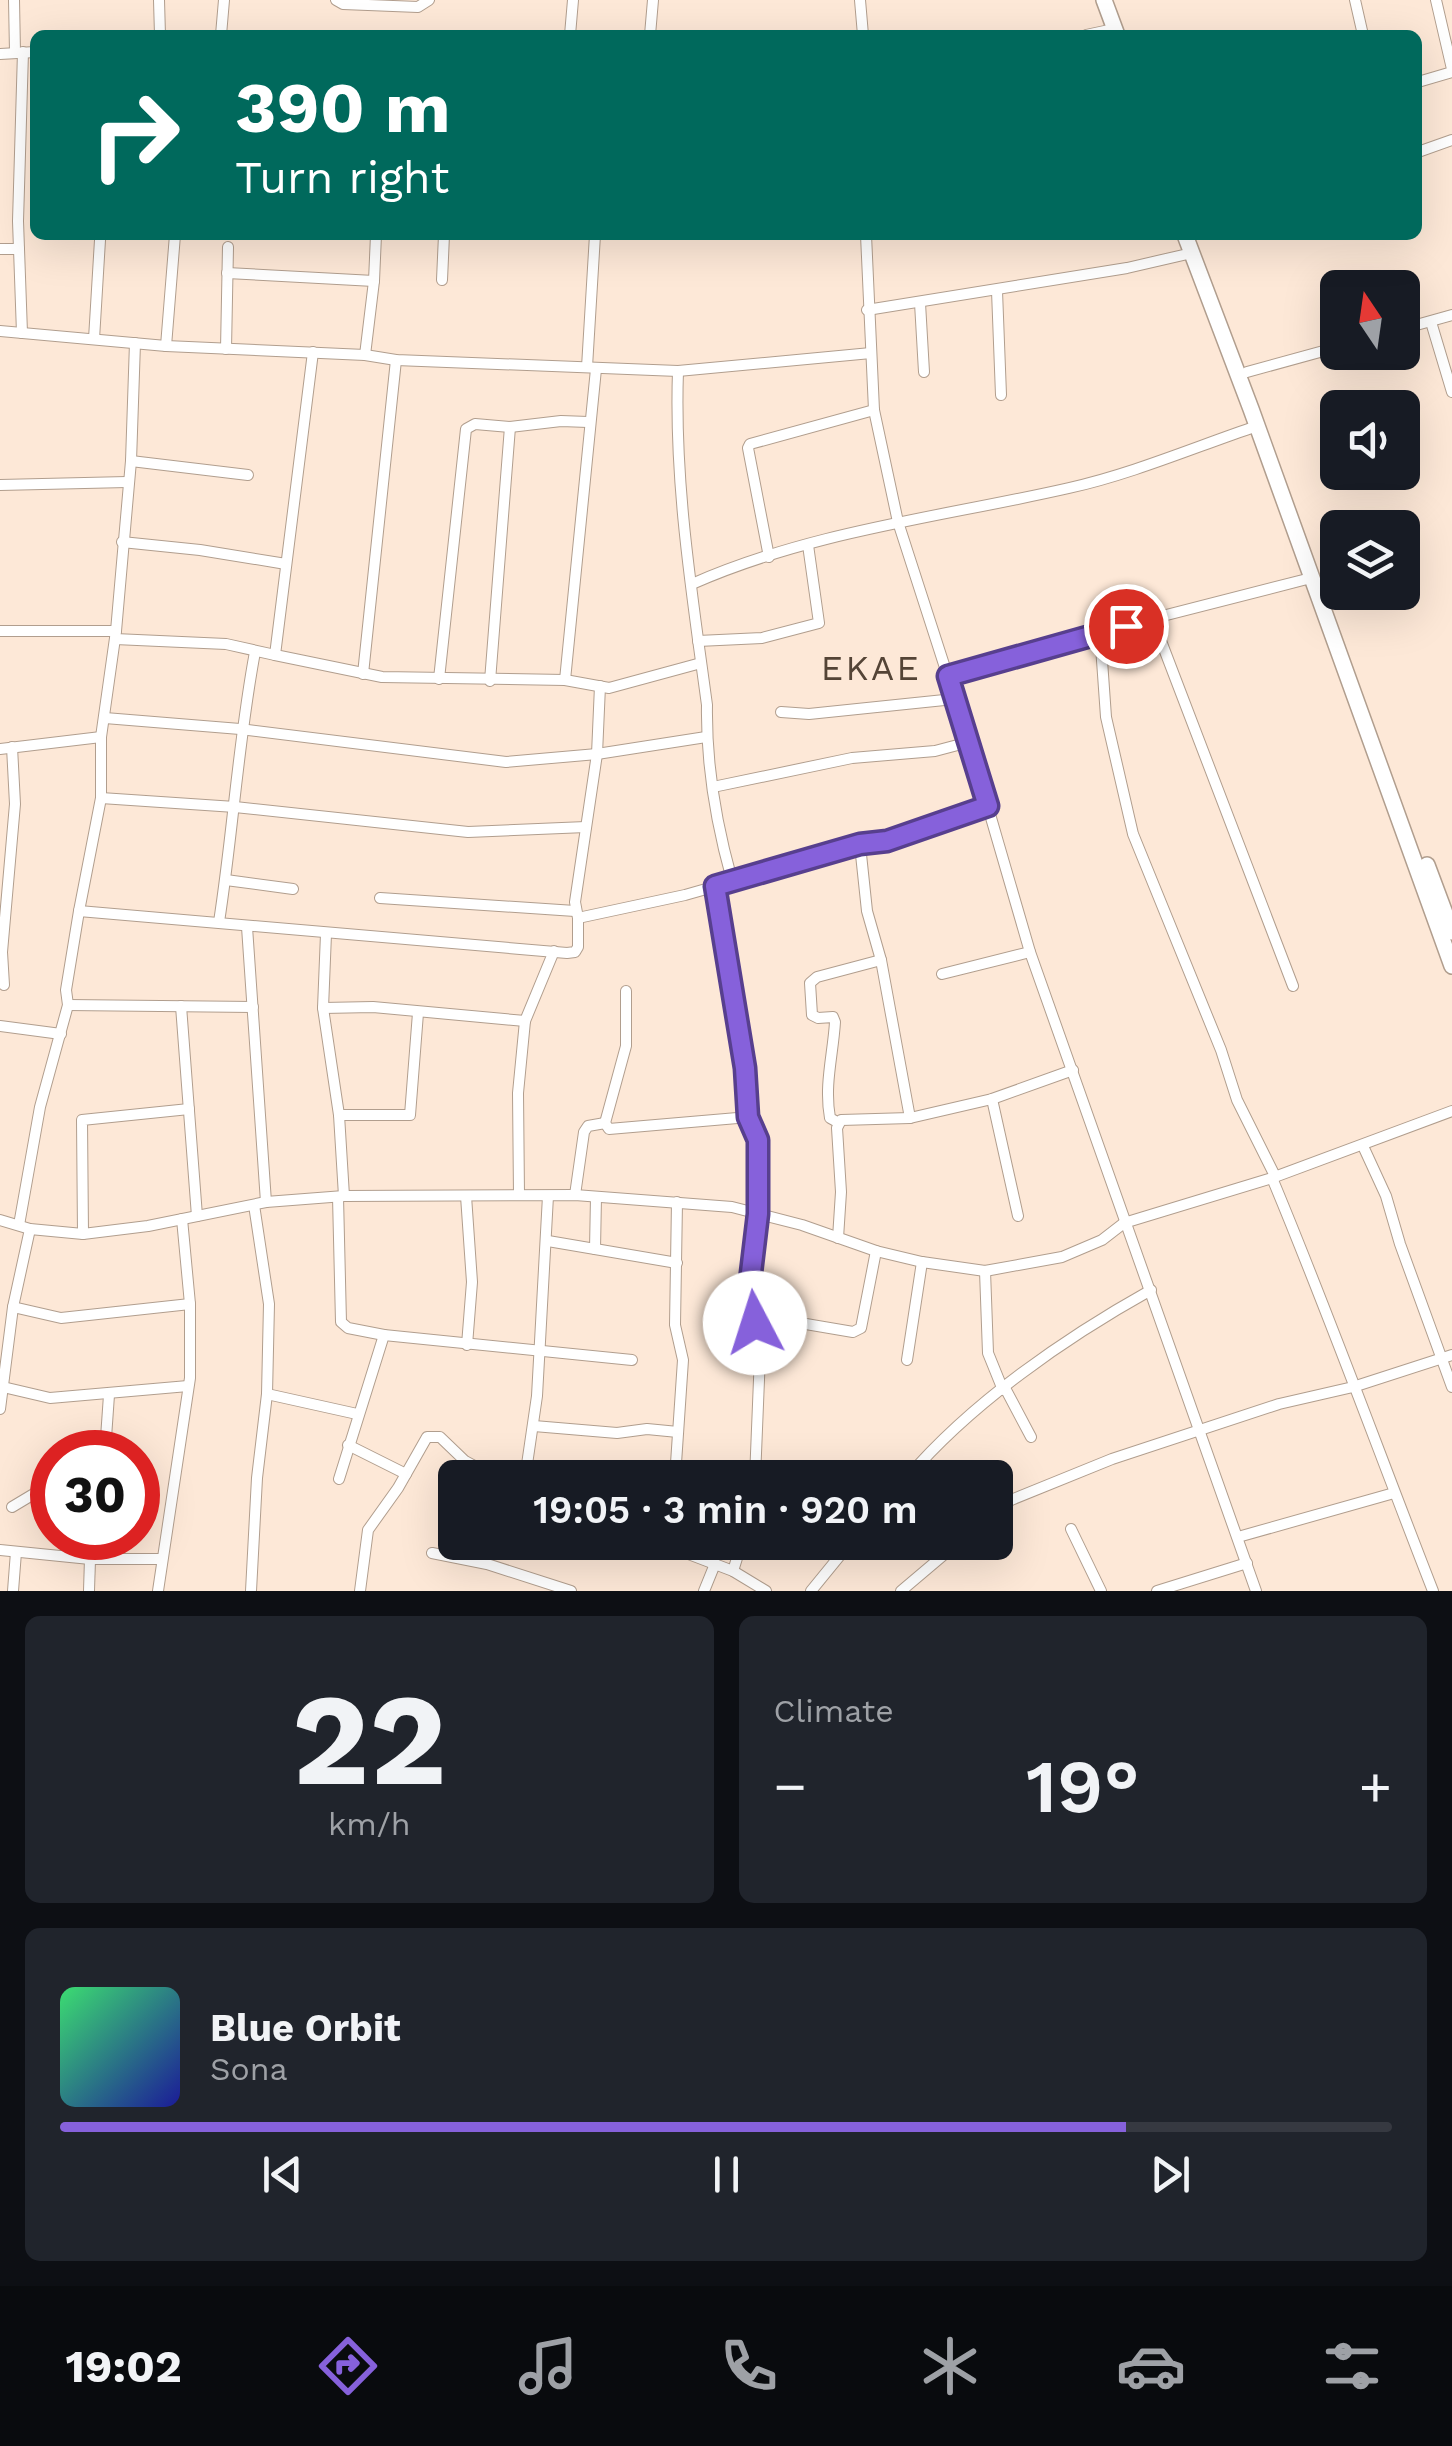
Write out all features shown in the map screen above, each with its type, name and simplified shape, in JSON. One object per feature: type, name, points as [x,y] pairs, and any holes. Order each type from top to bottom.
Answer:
[{"type":"highway","points":[[1104,0],[1118,30]]},
{"type":"highway","points":[[1112,0],[1118,30]]},
{"type":"highway","points":[[1186,240],[1452,966]]},
{"type":"highway","points":[[1197,240],[1452,930]]},
{"type":"street","points":[[14,0],[24,52],[19,250],[22,332]]},
{"type":"street","points":[[159,0],[160,30]]},
{"type":"street","points":[[221,30],[224,0]]},
{"type":"street","points":[[336,0],[343,4],[418,8],[429,0]]},
{"type":"street","points":[[570,30],[573,0]]},
{"type":"street","points":[[650,30],[653,0]]},
{"type":"street","points":[[860,0],[863,30]]},
{"type":"street","points":[[1355,0],[1362,30]]},
{"type":"street","points":[[1422,81],[1452,70],[1436,0]]},
{"type":"street","points":[[0,54],[24,52]]},
{"type":"street","points":[[20,122],[30,122]]},
{"type":"street","points":[[1422,151],[1452,140]]},
{"type":"street","points":[[94,339],[100,240]]},
{"type":"street","points":[[166,346],[175,240]]},
{"type":"street","points":[[365,355],[376,240]]},
{"type":"street","points":[[442,280],[444,240]]},
{"type":"street","points":[[565,680],[588,422],[595,240]]},
{"type":"street","points":[[866,240],[874,410],[898,522],[970,742],[1030,952],[1256,1591]]},
{"type":"street","points":[[226,349],[228,247]]},
{"type":"street","points":[[0,250],[19,250]]},
{"type":"street","points":[[867,310],[997,291],[1192,253]]},
{"type":"street","points":[[226,273],[374,281]]},
{"type":"street","points":[[997,291],[1001,395]]},
{"type":"street","points":[[920,303],[924,372]]},
{"type":"street","points":[[1420,324],[1452,314]]},
{"type":"street","points":[[1430,322],[1452,392]]},
{"type":"street","points":[[0,331],[396,360],[678,371],[871,353]]},
{"type":"street","points":[[0,1409],[40,1107],[68,1005],[66,990],[78,911],[101,798],[101,737],[115,635],[130,461],[135,343]]},
{"type":"street","points":[[275,656],[313,352]]},
{"type":"street","points":[[1247,372],[1320,352]]},
{"type":"street","points":[[363,674],[396,360]]},
{"type":"street","points":[[678,371],[676,431],[707,704],[706,737],[718,824],[732,880]]},
{"type":"street","points":[[769,556],[750,444],[874,410]]},
{"type":"street","points":[[440,680],[466,430],[475,424],[588,422]]},
{"type":"street","points":[[490,681],[510,426]]},
{"type":"street","points":[[692,584],[769,556],[898,522],[1072,488],[1257,426]]},
{"type":"street","points":[[130,461],[248,475]]},
{"type":"street","points":[[0,485],[126,482]]},
{"type":"street","points":[[122,542],[286,564]]},
{"type":"street","points":[[698,640],[762,638],[819,623],[808,545]]},
{"type":"street","points":[[948,676],[1311,578]]},
{"type":"street","points":[[1153,620],[1293,986]]},
{"type":"street","points":[[0,631],[226,644],[363,674],[440,680],[565,680],[620,687],[702,663]]},
{"type":"street","points":[[1100,632],[1106,717],[1133,834],[1221,1050],[1237,1100],[1274,1177],[1326,1307],[1432,1591]]},
{"type":"street","points":[[219,922],[235,807],[240,730],[255,652]]},
{"type":"street","points":[[78,911],[574,952],[578,947],[577,915],[597,754],[600,686]]},
{"type":"street","points":[[782,712],[810,714],[954,698]]},
{"type":"street","points":[[105,718],[506,762],[597,754],[706,737]]},
{"type":"street","points":[[4,984],[6,859],[14,804],[6,748],[101,737]]},
{"type":"street","points":[[713,787],[852,758],[935,751],[970,742]]},
{"type":"street","points":[[101,798],[235,807],[468,832],[533,832],[586,826]]},
{"type":"street","points":[[380,898],[577,915],[715,886],[860,844],[887,841],[988,806]]},
{"type":"street","points":[[860,844],[867,912],[881,960],[910,1118]]},
{"type":"street","points":[[226,880],[293,889]]},
{"type":"street","points":[[715,886],[745,1068],[748,1117],[758,1140],[758,1214],[750,1281],[760,1355],[756,1460]]},
{"type":"street","points":[[246,927],[269,1304],[267,1394],[257,1478],[251,1591]]},
{"type":"street","points":[[326,934],[324,1008],[339,1115],[341,1322],[348,1328],[384,1336],[632,1360]]},
{"type":"street","points":[[518,1195],[518,1092],[525,1021],[554,952]]},
{"type":"street","points":[[942,974],[1030,952]]},
{"type":"street","points":[[838,1123],[830,1118],[828,1108],[827,1069],[835,1022],[833,1017],[812,1015],[810,983],[817,977],[881,960]]},
{"type":"street","points":[[626,991],[626,1046],[606,1123],[609,1129],[748,1117]]},
{"type":"street","points":[[68,1005],[253,1007]]},
{"type":"street","points":[[181,1006],[197,1216]]},
{"type":"street","points":[[324,1008],[374,1007],[525,1021]]},
{"type":"street","points":[[339,1115],[410,1116],[418,1012]]},
{"type":"street","points":[[0,1026],[61,1034]]},
{"type":"street","points":[[838,1123],[847,1118],[910,1118],[992,1099],[1074,1070]]},
{"type":"street","points":[[992,1099],[1018,1216]]},
{"type":"street","points":[[82,1234],[82,1120],[189,1109]]},
{"type":"street","points":[[0,1220],[82,1234],[260,1203],[341,1197],[575,1195],[732,1207],[876,1251],[922,1262],[986,1270],[1062,1257],[1102,1240],[1124,1223],[1274,1177],[1452,1111]]},
{"type":"street","points":[[575,1195],[584,1132],[588,1126],[606,1123]]},
{"type":"street","points":[[838,1123],[838,1238]]},
{"type":"street","points":[[1363,1146],[1448,1356],[1452,1387]]},
{"type":"street","points":[[466,1196],[472,1282],[468,1345]]},
{"type":"street","points":[[528,1460],[548,1242],[548,1196]]},
{"type":"street","points":[[595,1249],[596,1197]]},
{"type":"street","points":[[676,1460],[683,1360],[675,1326],[678,1202]]},
{"type":"street","points":[[158,1591],[188,1386],[190,1304],[182,1219]]},
{"type":"street","points":[[548,1242],[677,1263]]},
{"type":"street","points":[[806,1324],[853,1332],[861,1328],[876,1251]]},
{"type":"street","points":[[907,1360],[922,1262]]},
{"type":"street","points":[[986,1270],[988,1353],[1031,1437]]},
{"type":"street","points":[[922,1460],[939,1440],[1004,1389],[1102,1318],[1151,1290]]},
{"type":"street","points":[[13,1307],[62,1318],[190,1304]]},
{"type":"street","points":[[339,1479],[384,1336]]},
{"type":"street","points":[[1013,1499],[1279,1404],[1353,1387],[1448,1356]]},
{"type":"street","points":[[3,1387],[50,1398],[188,1386]]},
{"type":"street","points":[[267,1394],[357,1414]]},
{"type":"street","points":[[107,1430],[109,1395]]},
{"type":"street","points":[[534,1426],[617,1433],[647,1429],[678,1432]]},
{"type":"street","points":[[360,1591],[368,1530],[430,1435],[440,1437],[464,1460]]},
{"type":"street","points":[[348,1445],[406,1474]]},
{"type":"street","points":[[1238,1537],[1394,1492]]},
{"type":"street","points":[[12,1507],[30,1496]]},
{"type":"street","points":[[1071,1529],[1101,1591]]},
{"type":"street","points":[[0,1550],[30,1553]]},
{"type":"street","points":[[13,1591],[16,1552]]},
{"type":"street","points":[[432,1553],[487,1564],[571,1591]]},
{"type":"street","points":[[89,1591],[90,1560]]},
{"type":"street","points":[[705,1560],[766,1591]]},
{"type":"street","points":[[733,1571],[736,1560]]},
{"type":"street","points":[[811,1591],[836,1560]]},
{"type":"street","points":[[901,1591],[938,1560]]},
{"type":"street","points":[[1157,1591],[1247,1563]]},
{"type":"street","points":[[704,1591],[716,1564]]},
{"type":"district","name":"EKAE","points":[[871,668]]},
{"type":"route","points":[[755,1323],[750,1281],[758,1214],[758,1140],[748,1117],[745,1068],[715,886],[860,844],[887,841],[988,806],[948,676],[1126,626]]}]
